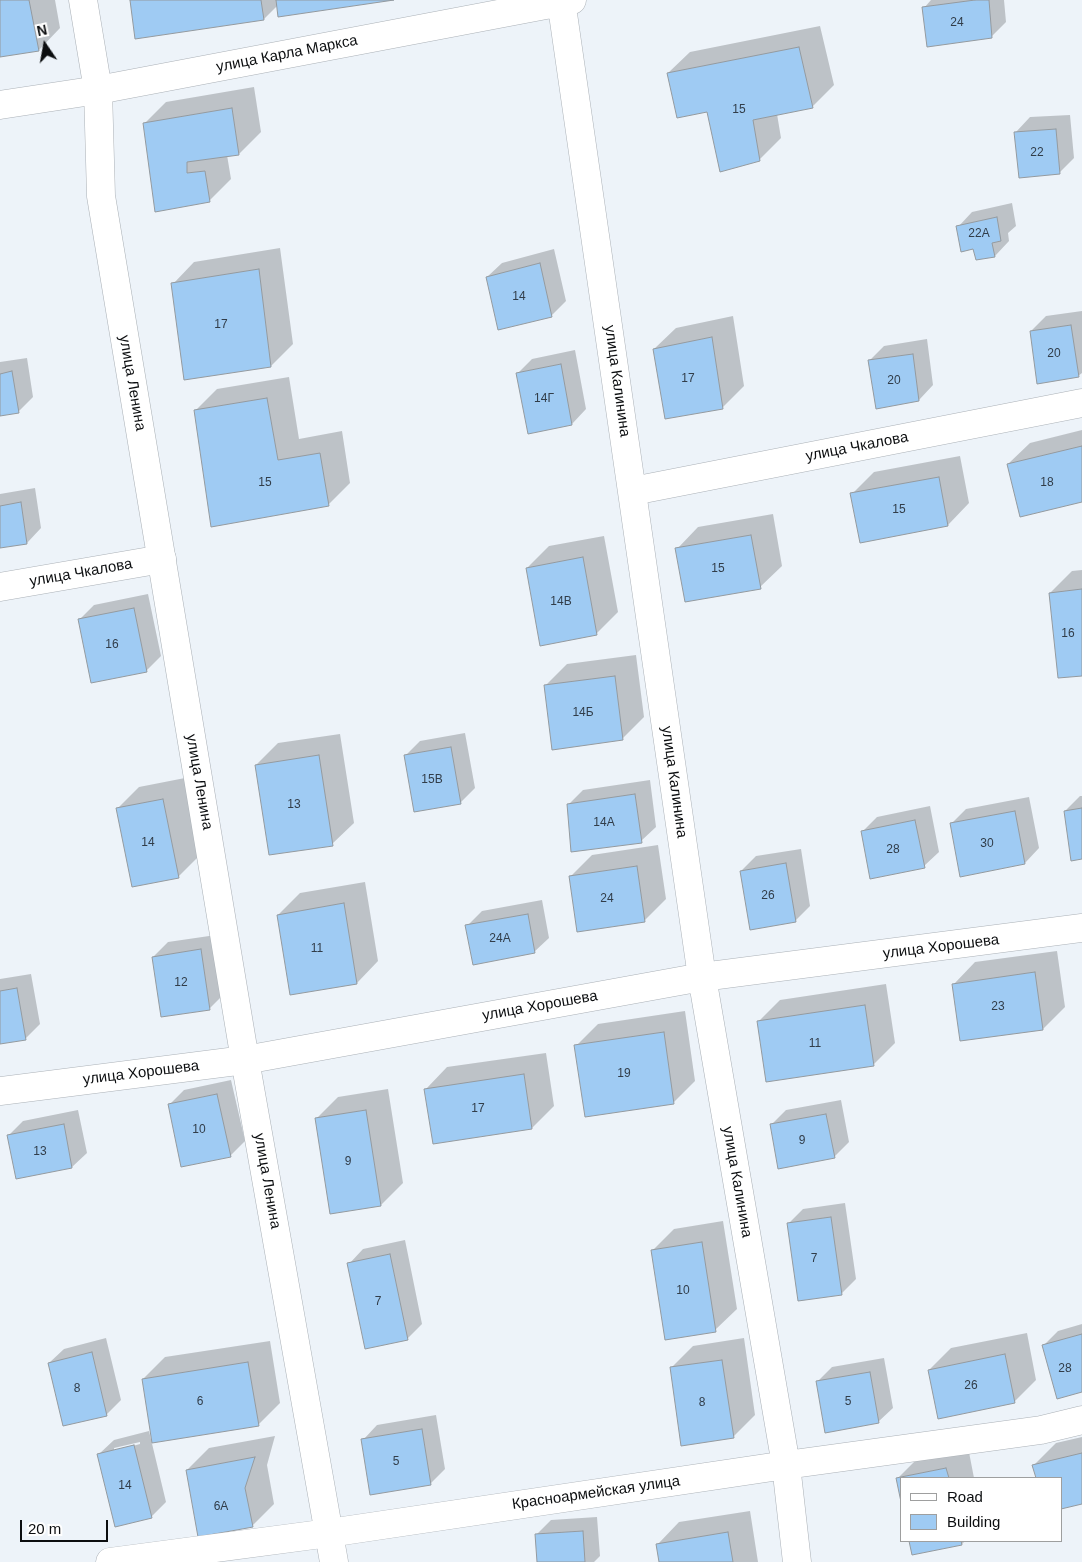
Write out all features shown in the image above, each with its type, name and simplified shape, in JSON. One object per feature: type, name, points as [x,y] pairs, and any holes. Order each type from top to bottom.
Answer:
[{"type":"street","name":"улица Ленина","points":[[83,0],[98,90],[101,196],[246,1060],[334,1562]]},
{"type":"street","name":"улица Карла Маркса","points":[[0,104],[98,90],[565,1]]},
{"type":"street","name":"улица Калинина","points":[[565,1],[702,977],[786,1465],[797,1562]]},
{"type":"street","name":"улица Чкалова","points":[[633,491],[1082,403]]},
{"type":"street","name":"улица Чкалова","points":[[0,587],[162,559]]},
{"type":"street","name":"улица Хорошева","points":[[0,1091],[246,1060],[702,977],[1082,928]]},
{"type":"street","name":"Красноармейская улица","points":[[110,1562],[329,1533],[786,1465],[1041,1430],[1082,1420]]},
{"type":"building","points":[[0,0],[29,0],[39,51],[0,57]]},
{"type":"building","points":[[130,0],[261,0],[264,20],[135,39]]},
{"type":"building","points":[[276,0],[394,0],[278,17]]},
{"type":"building","points":[[989,0],[992,38],[927,47],[922,7]]},
{"type":"building","points":[[799,47],[813,108],[753,120],[760,161],[720,172],[707,112],[677,118],[667,73]]},
{"type":"building","points":[[232,108],[239,155],[187,162],[187,173],[205,171],[210,202],[155,212],[143,123]]},
{"type":"building","points":[[1056,129],[1060,174],[1019,178],[1014,132]]},
{"type":"building","points":[[997,217],[1001,241],[992,243],[995,257],[976,260],[973,249],[961,252],[956,226]]},
{"type":"building","points":[[540,263],[552,317],[498,330],[486,277]]},
{"type":"building","points":[[259,269],[271,367],[184,380],[171,283]]},
{"type":"building","points":[[1071,325],[1079,377],[1037,384],[1030,331]]},
{"type":"building","points":[[712,337],[723,409],[665,419],[653,349]]},
{"type":"building","points":[[913,354],[919,401],[876,409],[868,360]]},
{"type":"building","points":[[561,364],[572,425],[528,434],[516,373]]},
{"type":"building","points":[[12,371],[19,413],[0,416],[0,374]]},
{"type":"building","points":[[267,398],[278,460],[320,453],[329,506],[211,527],[194,410]]},
{"type":"building","points":[[1082,446],[1082,502],[1020,517],[1007,464]]},
{"type":"building","points":[[939,477],[948,526],[860,543],[850,493]]},
{"type":"building","points":[[21,502],[27,544],[0,548],[0,506]]},
{"type":"building","points":[[751,535],[761,589],[685,602],[675,548]]},
{"type":"building","points":[[583,557],[597,635],[540,646],[526,568]]},
{"type":"building","points":[[1082,589],[1082,676],[1058,678],[1049,593]]},
{"type":"building","points":[[134,608],[147,672],[91,683],[78,619]]},
{"type":"building","points":[[615,676],[623,740],[552,750],[544,685]]},
{"type":"building","points":[[451,747],[461,804],[414,812],[404,755]]},
{"type":"building","points":[[319,755],[333,846],[269,855],[255,765]]},
{"type":"building","points":[[635,794],[642,843],[571,852],[567,804]]},
{"type":"building","points":[[163,799],[179,878],[132,887],[116,808]]},
{"type":"building","points":[[1082,808],[1082,859],[1071,861],[1064,811]]},
{"type":"building","points":[[1015,811],[1025,864],[960,877],[950,823]]},
{"type":"building","points":[[915,820],[925,868],[870,879],[861,831]]},
{"type":"building","points":[[786,863],[796,922],[750,930],[740,871]]},
{"type":"building","points":[[637,866],[645,922],[577,932],[569,876]]},
{"type":"building","points":[[344,903],[357,984],[290,995],[277,915]]},
{"type":"building","points":[[528,914],[535,953],[473,965],[465,925]]},
{"type":"building","points":[[201,949],[210,1010],[161,1017],[152,957]]},
{"type":"building","points":[[1035,972],[1043,1030],[960,1041],[952,984]]},
{"type":"building","points":[[17,988],[26,1040],[0,1044],[0,991]]},
{"type":"building","points":[[865,1005],[874,1066],[766,1082],[757,1021]]},
{"type":"building","points":[[664,1032],[674,1104],[585,1117],[574,1045]]},
{"type":"building","points":[[524,1074],[532,1129],[433,1144],[424,1089]]},
{"type":"building","points":[[217,1094],[231,1157],[181,1167],[168,1104]]},
{"type":"building","points":[[366,1110],[381,1206],[330,1214],[315,1118]]},
{"type":"building","points":[[826,1114],[835,1158],[778,1169],[770,1124]]},
{"type":"building","points":[[64,1124],[72,1168],[16,1179],[7,1135]]},
{"type":"building","points":[[831,1217],[842,1295],[798,1301],[787,1223]]},
{"type":"building","points":[[702,1242],[716,1332],[665,1340],[651,1250]]},
{"type":"building","points":[[390,1254],[408,1340],[365,1349],[347,1263]]},
{"type":"building","points":[[1082,1334],[1082,1392],[1057,1399],[1042,1345]]},
{"type":"building","points":[[92,1352],[107,1416],[63,1426],[48,1363]]},
{"type":"building","points":[[1005,1354],[1015,1403],[938,1419],[928,1370]]},
{"type":"building","points":[[722,1360],[734,1438],[681,1446],[670,1367]]},
{"type":"building","points":[[248,1362],[259,1426],[152,1443],[142,1379]]},
{"type":"building","points":[[870,1372],[879,1423],[825,1433],[816,1381]]},
{"type":"building","points":[[422,1429],[431,1485],[370,1495],[361,1439]]},
{"type":"building","points":[[134,1445],[152,1518],[115,1527],[97,1454]]},
{"type":"building","points":[[1082,1453],[1082,1504],[1062,1509],[1062,1477],[1036,1477],[1032,1465]]},
{"type":"building","points":[[255,1457],[245,1488],[253,1527],[198,1537],[186,1470]]},
{"type":"building","points":[[946,1468],[949,1477],[901,1477]]},
{"type":"building","points":[[900,1477],[900,1497],[896,1478]]},
{"type":"building","points":[[583,1531],[585,1562],[537,1562],[535,1534]]},
{"type":"building","points":[[728,1532],[733,1562],[659,1562],[656,1544]]},
{"type":"building","points":[[909,1542],[961,1542],[962,1545],[912,1555]]}]
